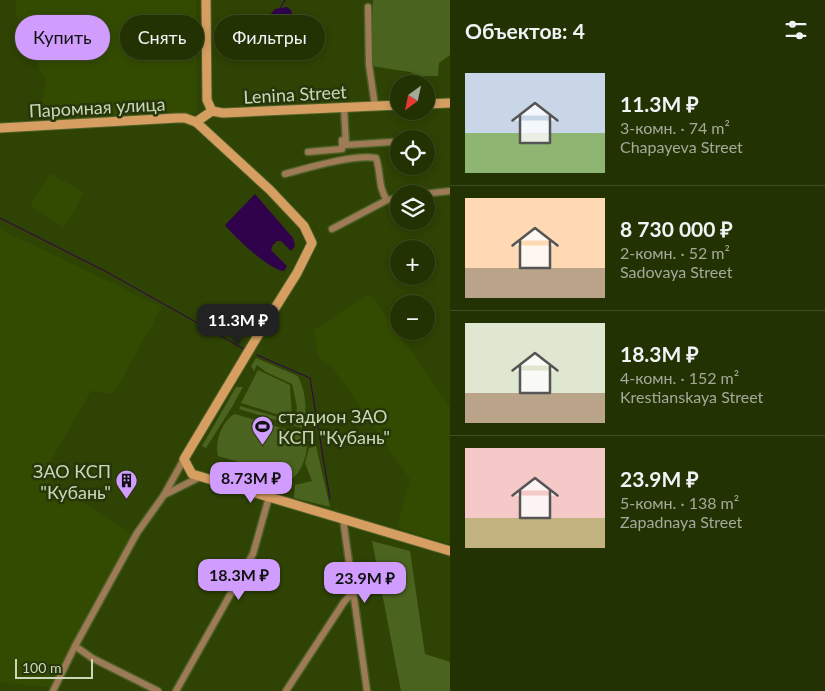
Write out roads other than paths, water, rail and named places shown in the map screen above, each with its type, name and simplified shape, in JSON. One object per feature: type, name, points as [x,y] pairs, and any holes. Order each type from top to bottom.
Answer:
[{"type":"street","points":[[53,691],[75,646],[137,533],[164,495],[297,273],[312,243],[304,226],[277,197],[196,122],[212,111],[208,100],[206,0]]},
{"type":"street","points":[[368,7],[370,64],[375,106]]},
{"type":"street","points":[[435,104],[450,103]]},
{"type":"street","name":"Lenina Street","points":[[212,111],[223,114],[390,105]]},
{"type":"street","points":[[342,108],[346,145],[390,142]]},
{"type":"street","points":[[308,152],[342,149],[342,108]]},
{"type":"street","name":"Паромная улица","points":[[0,128],[177,118],[185,118],[196,122]]},
{"type":"street","points":[[284,174],[308,167],[368,157],[376,158],[383,194],[388,200],[332,229]]},
{"type":"street","points":[[435,193],[450,191]]},
{"type":"street","points":[[184,459],[192,474],[450,551]]},
{"type":"street","points":[[164,495],[201,476]]},
{"type":"street","points":[[176,691],[253,554],[269,497]]},
{"type":"street","points":[[343,519],[366,690]]},
{"type":"street","points":[[286,691],[344,602],[352,593]]},
{"type":"street","points":[[75,646],[92,658],[158,691]]},
{"type":"waterway","points":[[280,8],[285,0]]},
{"type":"waterway","points":[[0,218],[105,271],[244,349]]},
{"type":"waterway","points":[[257,355],[310,378],[330,499]]},
{"type":"place","name":"стадион ЗАО КСП \"Кубань\"","points":[[262,445]]},
{"type":"place","name":"ЗАО КСП \"Кубань\"","points":[[127,500]]}]
